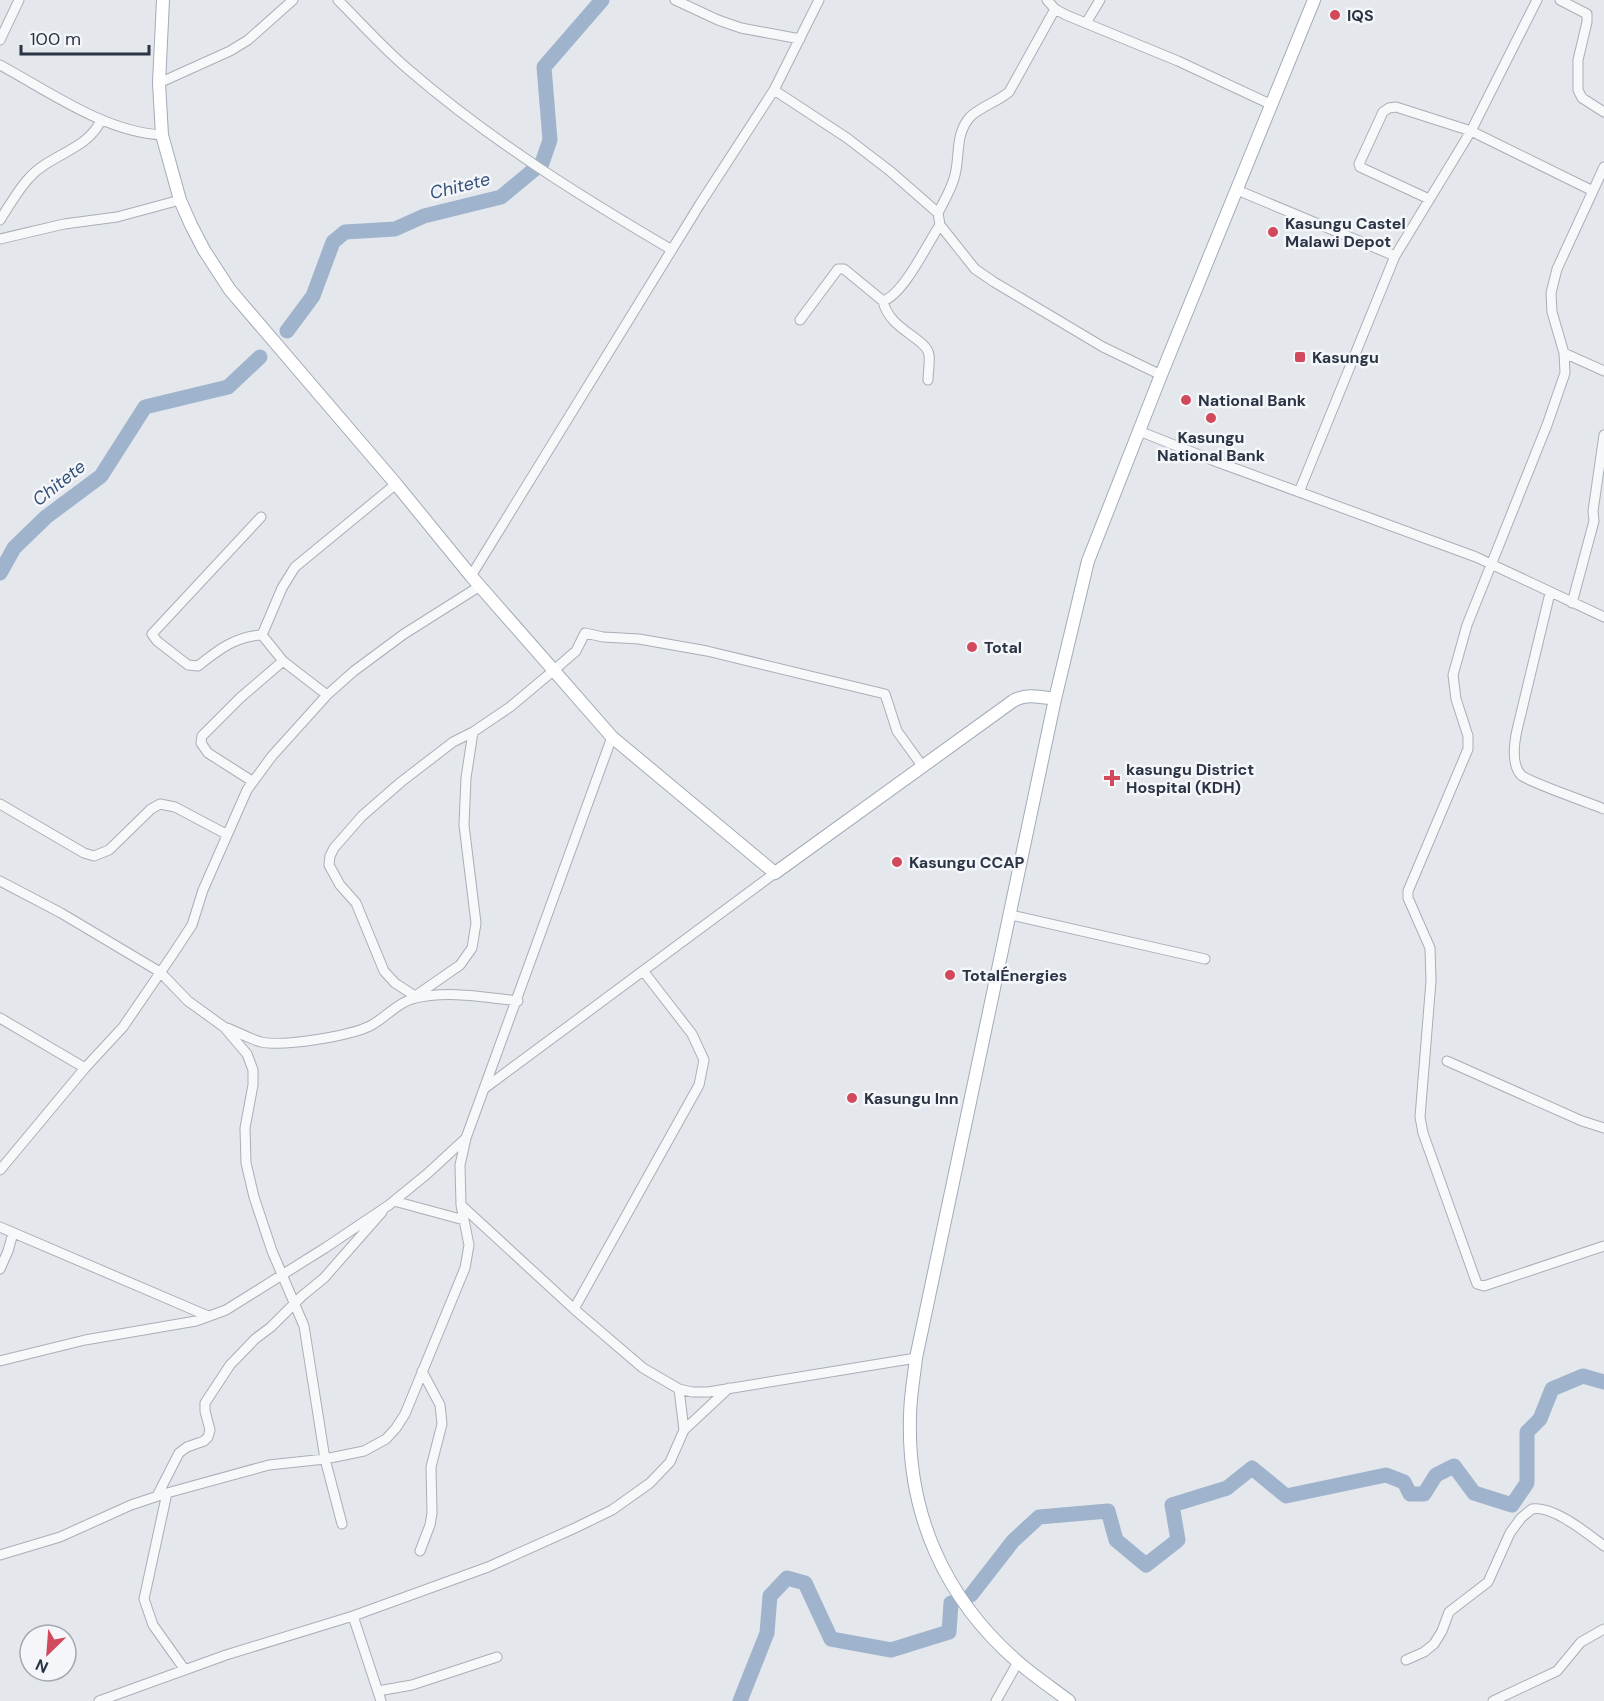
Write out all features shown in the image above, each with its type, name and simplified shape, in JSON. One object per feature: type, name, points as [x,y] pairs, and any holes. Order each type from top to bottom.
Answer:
[{"type":"main road","points":[[163,0],[159,83],[162,135],[180,200],[204,250],[231,290],[471,576],[612,737],[775,873],[1013,701],[1030,695],[1055,699]]},
{"type":"main road","points":[[1069,1701],[1018,1662],[973,1615],[947,1577],[924,1525],[912,1468],[910,1416],[916,1358],[1055,699],[1088,561],[1314,0]]},
{"type":"street","points":[[0,40],[19,0]]},
{"type":"street","points":[[159,83],[230,51],[248,40],[293,0]]},
{"type":"street","points":[[338,0],[407,69],[458,111],[512,151],[672,250]]},
{"type":"street","points":[[675,0],[741,28],[800,39]]},
{"type":"street","points":[[471,576],[672,250],[774,90],[819,0]]},
{"type":"street","points":[[1047,0],[1055,9],[1178,61],[1272,105]]},
{"type":"street","points":[[1086,23],[1100,0]]},
{"type":"street","points":[[1299,492],[1395,256],[1471,131],[1537,0]]},
{"type":"street","points":[[1560,0],[1587,14],[1578,60],[1578,90],[1582,98],[1604,112]]},
{"type":"street","points":[[1055,9],[1009,92],[972,115],[964,125],[958,140],[955,176],[938,213],[940,225],[975,269],[994,282],[1103,347],[1161,375]]},
{"type":"street","points":[[0,65],[101,120],[130,130],[162,135]]},
{"type":"street","points":[[774,90],[847,138],[890,171],[938,213]]},
{"type":"street","points":[[1429,199],[1360,167],[1359,164],[1383,112],[1389,108],[1396,107],[1471,131],[1593,191]]},
{"type":"street","points":[[0,220],[29,177],[87,140],[99,126],[101,120]]},
{"type":"street","points":[[1604,167],[1553,281],[1552,312],[1564,353],[1564,373],[1547,425],[1467,625],[1453,675],[1456,699],[1468,736],[1468,749],[1408,891],[1408,898],[1430,948],[1431,981],[1420,1117],[1423,1132],[1477,1284],[1484,1286],[1604,1246]]},
{"type":"street","points":[[1237,190],[1395,256]]},
{"type":"street","points":[[0,238],[64,224],[117,217],[180,200]]},
{"type":"street","points":[[883,301],[891,298],[915,268],[940,225]]},
{"type":"street","points":[[800,320],[838,268],[844,269],[883,301],[885,312],[892,320],[923,345],[929,353],[928,380]]},
{"type":"street","points":[[1564,353],[1604,371]]},
{"type":"street","points":[[1139,431],[1476,557],[1604,617]]},
{"type":"street","points":[[1572,603],[1594,521],[1593,511],[1604,435]]},
{"type":"street","points":[[262,634],[282,588],[295,567],[396,484]]},
{"type":"street","points":[[261,517],[154,629],[152,634],[157,641],[193,667],[234,641],[246,636],[262,634]]},
{"type":"street","points":[[0,1170],[85,1068],[123,1027],[192,925],[203,890],[226,834],[252,781],[295,728],[327,695],[381,649],[480,586]]},
{"type":"street","points":[[1550,593],[1514,745],[1516,765],[1524,778],[1604,809]]},
{"type":"street","points":[[518,1001],[466,995],[412,998],[384,971],[356,903],[340,885],[329,865],[330,856],[334,848],[362,816],[453,742],[473,732],[510,707],[576,651],[585,633],[603,637],[639,639],[707,651],[885,694],[897,731],[923,767]]},
{"type":"street","points":[[262,634],[283,661],[327,695]]},
{"type":"street","points":[[252,781],[208,753],[201,743],[202,736],[240,698],[283,661]]},
{"type":"street","points":[[0,881],[61,913],[160,972],[188,1001],[224,1026],[261,1042],[290,1044],[369,1027],[459,965],[472,948],[476,923],[464,825],[466,778],[473,732]]},
{"type":"street","points":[[0,1555],[60,1537],[131,1505],[162,1494],[253,1469],[364,1451],[386,1439],[396,1428],[405,1414],[465,1268],[469,1245],[461,1205],[460,1165],[466,1138],[518,1001],[612,737]]},
{"type":"street","points":[[0,804],[84,854],[94,856],[109,850],[151,809],[160,804],[176,807],[226,834]]},
{"type":"street","points":[[484,1089],[775,873]]},
{"type":"street","points":[[1011,915],[1205,959]]},
{"type":"street","points":[[574,1309],[699,1085],[704,1060],[692,1034],[644,972]]},
{"type":"street","points":[[0,1018],[85,1068]]},
{"type":"street","points":[[224,1026],[247,1054],[253,1070],[253,1085],[245,1128],[246,1163],[254,1197],[308,1342],[325,1459],[342,1524]]},
{"type":"street","points":[[1447,1061],[1582,1121],[1604,1128]]},
{"type":"street","points":[[0,1361],[85,1341],[181,1324],[226,1310],[391,1203],[466,1138]]},
{"type":"street","points":[[391,1203],[464,1220]]},
{"type":"street","points":[[185,1670],[153,1625],[145,1604],[145,1590],[162,1494],[172,1464],[179,1453],[187,1447],[204,1441],[208,1437],[210,1430],[205,1412],[206,1403],[230,1365],[248,1345],[271,1327],[337,1264],[391,1203]]},
{"type":"street","points":[[461,1205],[574,1309],[643,1368],[680,1389],[708,1392],[916,1358]]},
{"type":"street","points":[[0,1227],[208,1316]]},
{"type":"street","points":[[0,1269],[13,1233]]},
{"type":"street","points":[[420,1551],[430,1525],[431,1467],[442,1424],[440,1405],[422,1371]]},
{"type":"street","points":[[99,1701],[276,1638],[353,1616],[488,1567],[612,1510],[650,1483],[661,1472],[670,1462],[684,1430],[729,1388]]},
{"type":"street","points":[[680,1389],[684,1430]]},
{"type":"street","points":[[1406,1660],[1424,1652],[1434,1644],[1449,1612],[1488,1582],[1510,1533],[1521,1518],[1532,1509],[1543,1510],[1569,1521],[1604,1546]]},
{"type":"street","points":[[353,1616],[379,1698],[497,1657]]},
{"type":"street","points":[[1492,1701],[1557,1671],[1581,1642],[1604,1629]]},
{"type":"street","points":[[996,1701],[1018,1662]]},
{"type":"waterway","name":"Chitete","points":[[287,331],[313,296],[333,242],[345,232],[395,229],[424,216],[501,197],[542,163],[550,140],[544,67],[602,0]]},
{"type":"waterway","name":"Chitete","points":[[0,573],[14,548],[46,517],[101,476],[145,407],[228,387],[260,357]]},
{"type":"waterway","points":[[971,1595],[1013,1541],[1039,1517],[1108,1511],[1116,1540],[1146,1565],[1178,1540],[1172,1505],[1227,1488],[1252,1468],[1286,1496],[1386,1475],[1404,1482],[1410,1494],[1424,1494],[1436,1475],[1454,1466],[1474,1493],[1512,1505],[1527,1483],[1527,1432],[1540,1419],[1552,1389],[1583,1376],[1604,1382]]},
{"type":"waterway","points":[[740,1701],[767,1633],[770,1596],[787,1578],[805,1583],[831,1639],[891,1650],[949,1632],[951,1603]]},
{"type":"place","name":"IQS","points":[[1335,15]]},
{"type":"place","name":"Kasungu Castel Malawi Depot","points":[[1273,232]]},
{"type":"place","name":"Kasungu","points":[[1300,357]]},
{"type":"place","name":"National Bank","points":[[1186,400]]},
{"type":"place","name":"Kasungu National Bank","points":[[1211,418]]},
{"type":"place","name":"Total","points":[[972,647]]},
{"type":"place","name":"kasungu District Hospital (KDH)","points":[[1112,778]]},
{"type":"place","name":"Kasungu CCAP","points":[[897,862]]},
{"type":"place","name":"TotalÉnergies","points":[[950,975]]},
{"type":"place","name":"Kasungu Inn","points":[[852,1098]]}]
